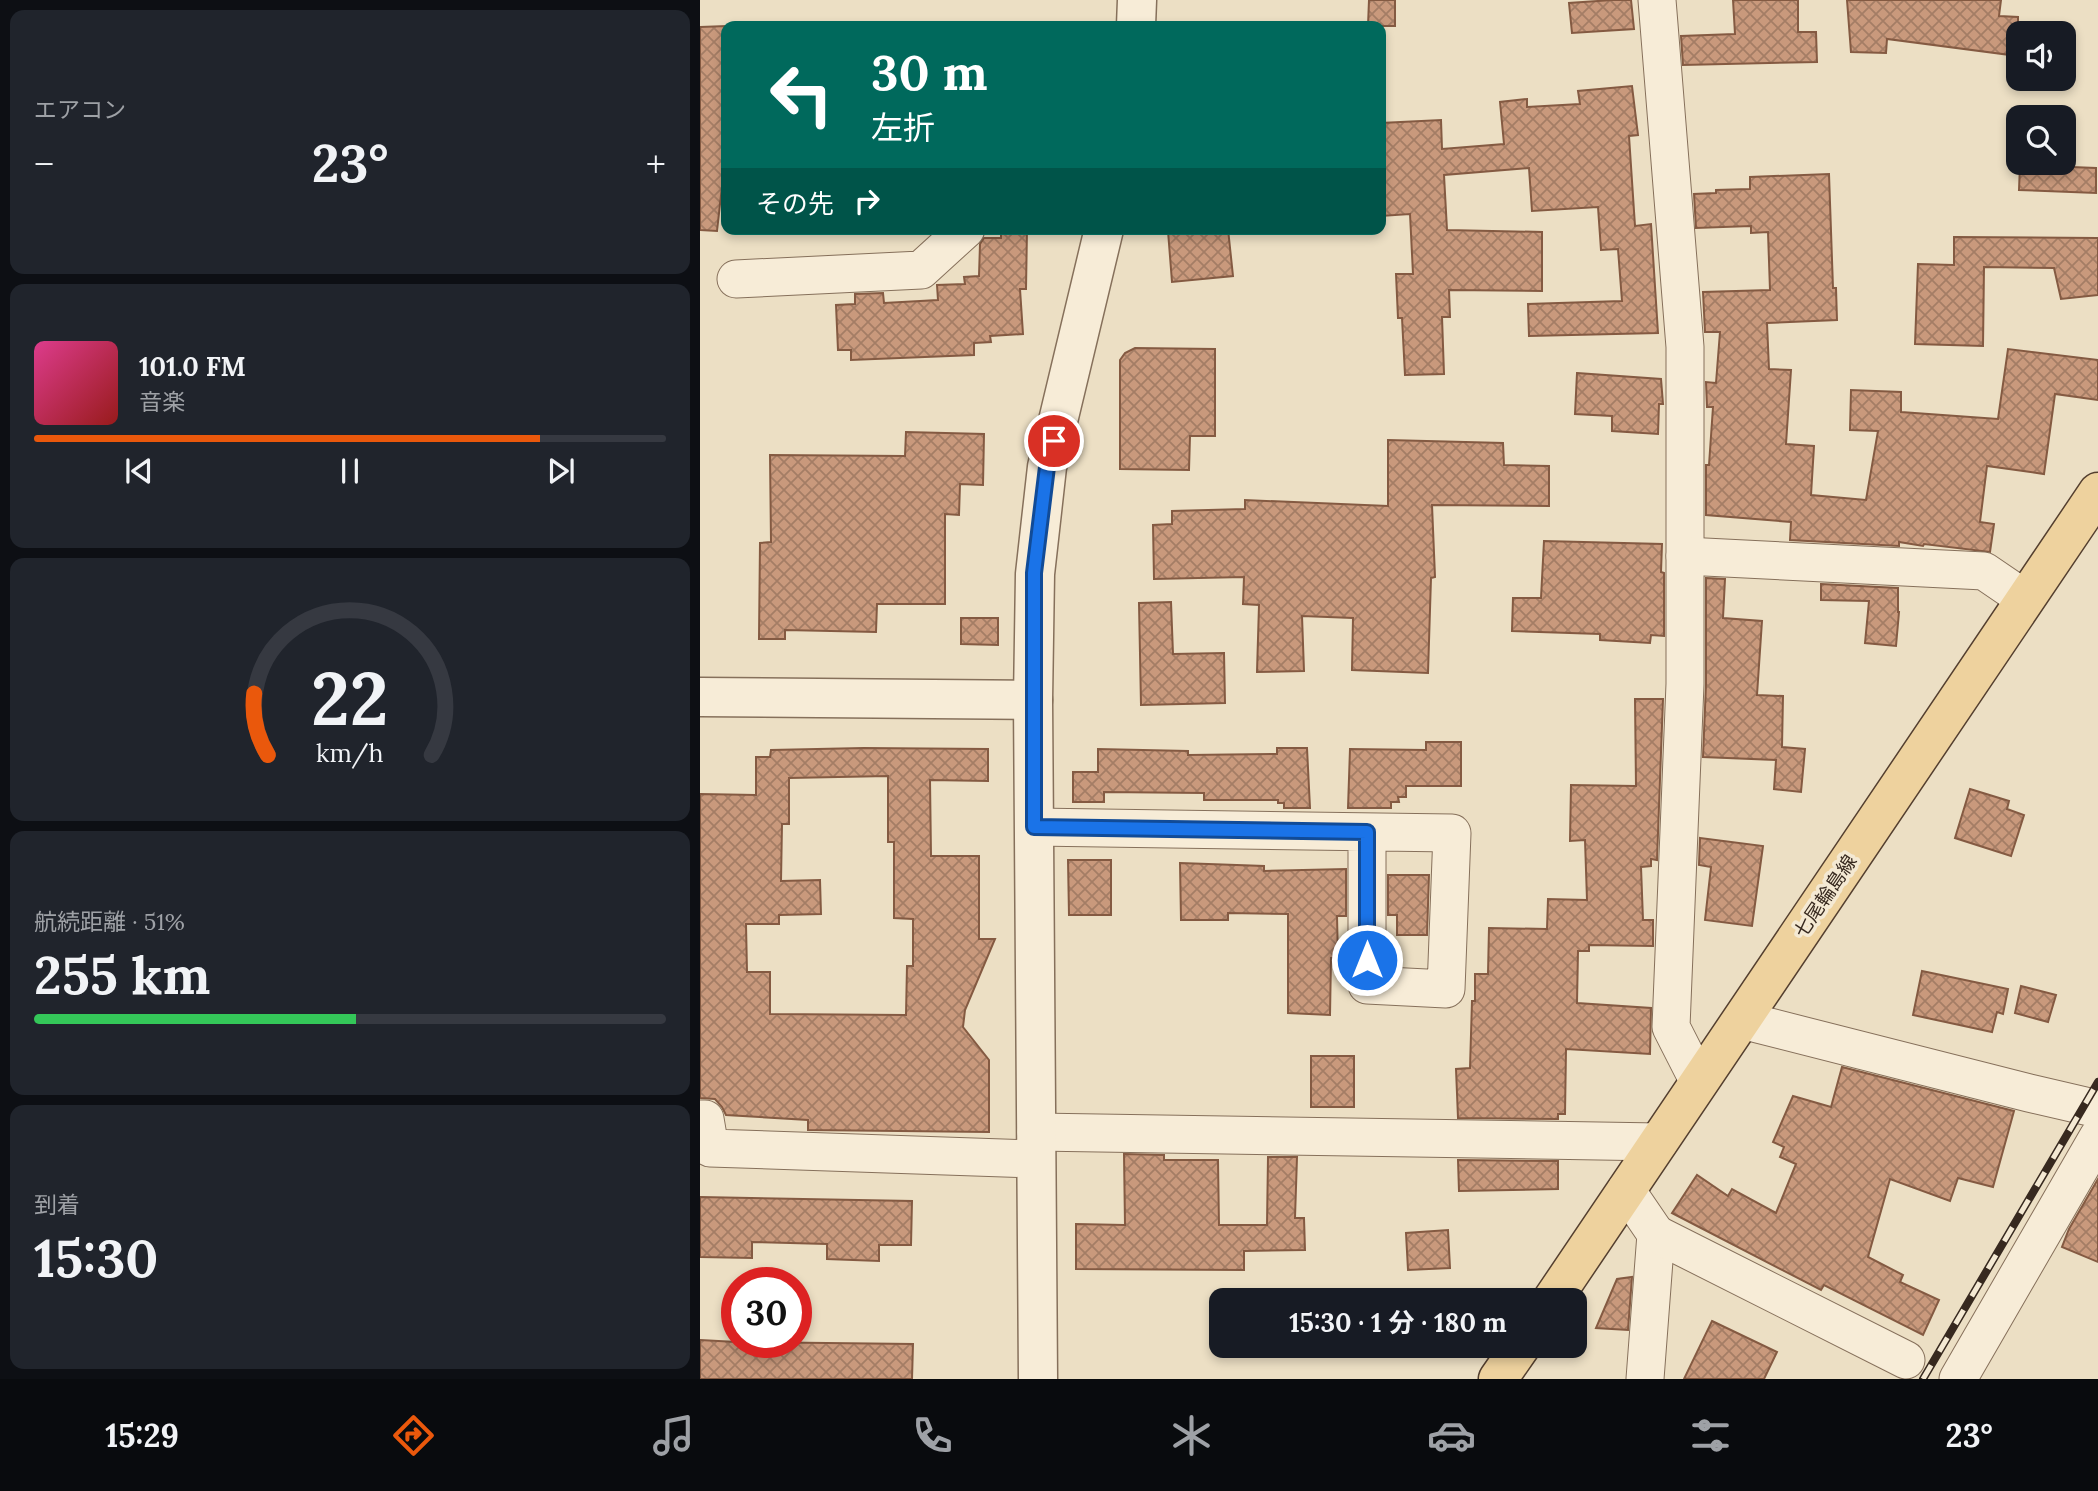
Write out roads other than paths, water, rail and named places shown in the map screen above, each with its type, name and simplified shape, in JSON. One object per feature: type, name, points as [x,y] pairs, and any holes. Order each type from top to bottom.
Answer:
[{"type":"main road","name":"七尾輪島線","points":[[1560,1288],[2098,492]]},
{"type":"main road","points":[[1498,1379],[1513,1358]]},
{"type":"street","points":[[1136,21],[1137,0]]},
{"type":"street","points":[[1657,0],[1685,347],[1685,684],[1671,1027],[1699,1082]]},
{"type":"street","points":[[736,279],[921,270],[959,235]]},
{"type":"street","points":[[1038,1379],[1034,573],[1047,467],[1103,235]]},
{"type":"street","points":[[1685,556],[1984,571],[2025,599]]},
{"type":"street","points":[[700,697],[1033,699]]},
{"type":"street","points":[[1034,827],[1452,833],[1446,989],[1367,985],[1367,832]]},
{"type":"street","points":[[1742,1020],[2098,1109]]},
{"type":"street","points":[[700,1119],[705,1119],[710,1148],[1659,1142]]},
{"type":"street","points":[[1958,1379],[2098,1137]]},
{"type":"street","points":[[1626,1190],[1656,1234],[1906,1360]]},
{"type":"street","points":[[1645,1379],[1656,1234]]},
{"type":"railway","points":[[1923,1379],[2098,1082]]}]
